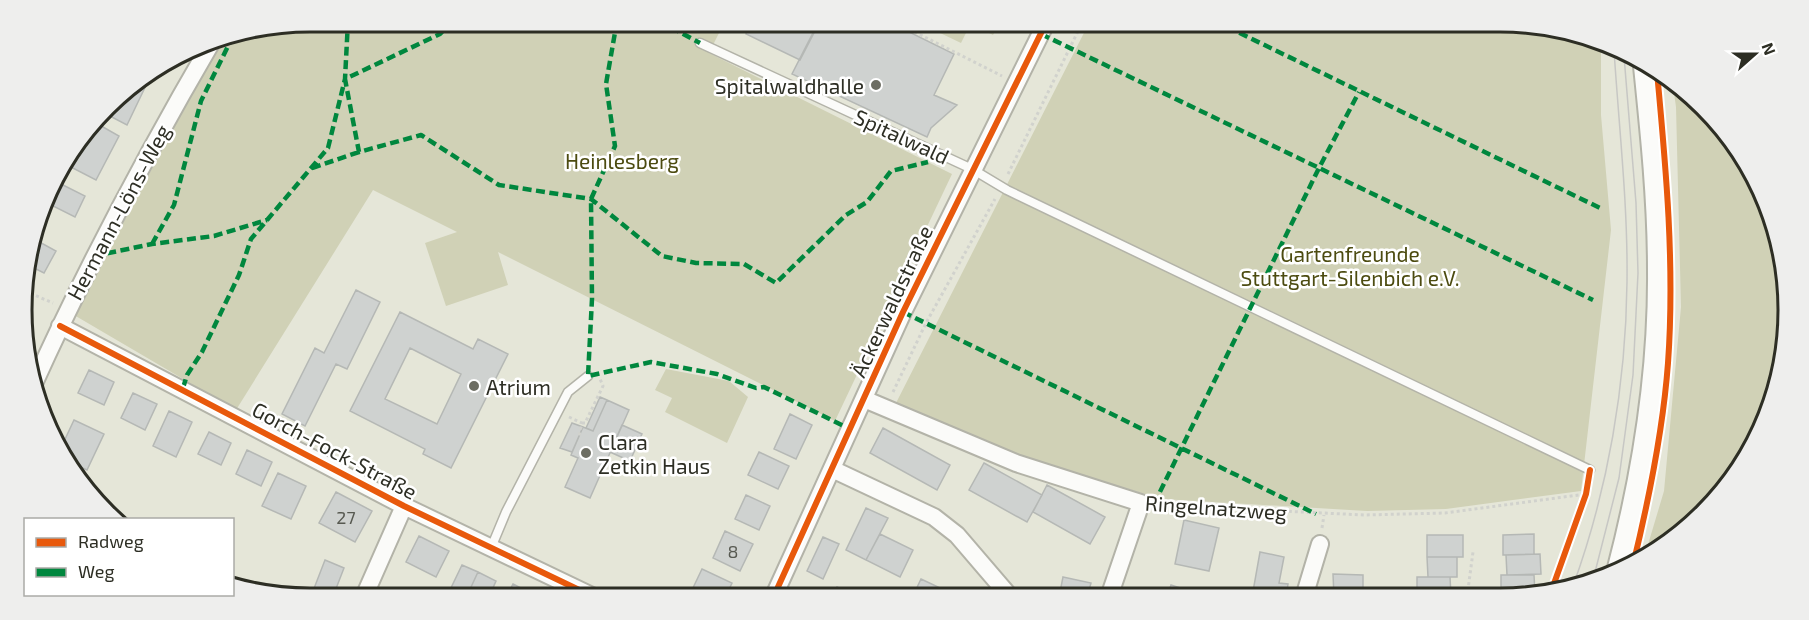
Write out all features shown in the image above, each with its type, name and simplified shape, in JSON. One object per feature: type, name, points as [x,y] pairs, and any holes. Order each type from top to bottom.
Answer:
[{"type":"main road","points":[[1621,561],[1643,462],[1657,333],[1657,206],[1646,73]]},
{"type":"street","name":"Äckerwaldstraße","points":[[778,588],[972,168],[1042,32]]},
{"type":"street","name":"Hermann-Löns-Weg","points":[[39,373],[134,178],[206,52]]},
{"type":"street","name":"Gorch-Fock-Straße","points":[[60,326],[404,506],[575,588]]},
{"type":"street","name":"Ringelnatzweg","points":[[864,399],[1016,463],[1141,503]]},
{"type":"street","points":[[832,469],[934,517],[957,535],[1002,588]]},
{"type":"street","points":[[1112,588],[1141,503]]},
{"type":"street","points":[[368,588],[404,506]]},
{"type":"street","points":[[1307,588],[1320,544]]},
{"type":"lane","name":"Spitalwald","points":[[700,43],[972,168],[1002,187],[1590,470]]},
{"type":"lane","points":[[491,548],[552,419],[568,392],[588,376]]},
{"type":"path","points":[[915,32],[1017,83]]},
{"type":"path","points":[[886,407],[926,323],[1002,187],[1078,32]]},
{"type":"path","points":[[32,295],[36,297]]},
{"type":"path","points":[[579,436],[582,423],[585,423],[603,386],[598,374]]},
{"type":"path","points":[[565,415],[582,423]]},
{"type":"path","points":[[1468,588],[1473,552]]},
{"type":"green space","name":"Heinlesberg","points":[[292,32],[720,32],[709,53],[952,174],[835,421],[498,252],[508,285],[446,306],[425,243],[457,232],[373,190],[236,410],[74,315],[217,47],[274,34]]},
{"type":"green space","points":[[938,32],[966,32],[961,43]]},
{"type":"green space","name":"Gartenfreunde Stuttgart-Silenbich e.V.","points":[[1084,32],[1517,32],[1571,41],[1601,51],[1601,115],[1611,230],[1581,491],[1446,509],[1367,511],[1162,499],[1020,457],[895,405]]},
{"type":"green space","points":[[1674,93],[1696,113],[1720,140],[1749,187],[1763,220],[1772,256],[1777,292],[1777,328],[1772,364],[1763,400],[1749,433],[1731,465],[1696,507],[1669,531],[1648,546],[1664,491],[1681,307]]},
{"type":"green space","points":[[666,369],[729,381],[748,397],[727,443],[665,412],[672,398],[655,390]]},
{"type":"building","points":[[747,32],[814,32],[800,60],[746,34]]},
{"type":"building","name":"Spitalwaldhalle","points":[[813,32],[909,32],[954,54],[934,95],[957,105],[931,128],[927,137],[792,74]]},
{"type":"building","points":[[147,84],[127,125],[110,116]]},
{"type":"building","points":[[101,126],[119,136],[96,180],[71,167]]},
{"type":"building","points":[[62,184],[85,196],[75,217],[52,205]]},
{"type":"building","points":[[40,242],[56,251],[44,273],[35,268]]},
{"type":"building","points":[[356,290],[380,302],[347,369],[336,364],[305,426],[282,414],[315,348],[324,353]]},
{"type":"building","name":"Atrium","points":[[400,312],[473,349],[478,339],[508,354],[451,468],[423,454],[425,449],[350,411]],"holes":[[[410,348],[461,374],[437,424],[385,399]]]},
{"type":"building","points":[[89,370],[114,382],[104,405],[78,393]]},
{"type":"building","points":[[133,393],[157,404],[145,430],[121,418]]},
{"type":"building","points":[[600,397],[607,400],[593,431],[586,428]]},
{"type":"building","points":[[607,400],[629,410],[590,498],[565,487],[578,458],[571,455],[583,427],[593,431]]},
{"type":"building","points":[[169,411],[192,422],[176,457],[153,446]]},
{"type":"building","points":[[790,414],[812,425],[796,459],[774,449]]},
{"type":"building","points":[[74,420],[104,434],[87,470],[79,466],[64,441]]},
{"type":"building","points":[[572,423],[583,427],[572,452],[560,448]]},
{"type":"building","points":[[622,425],[642,434],[630,461],[610,452]]},
{"type":"building","points":[[883,428],[950,465],[937,490],[870,453]]},
{"type":"building","points":[[209,432],[231,443],[221,465],[198,454]]},
{"type":"building","points":[[247,450],[272,462],[261,486],[236,474]]},
{"type":"building","points":[[759,452],[789,466],[778,489],[748,475]]},
{"type":"building","points":[[984,463],[1042,495],[1027,522],[969,490]]},
{"type":"building","points":[[278,473],[306,486],[291,519],[262,506]]},
{"type":"building","points":[[1047,485],[1105,517],[1090,544],[1033,512]]},
{"type":"building","points":[[336,492],[372,511],[355,542],[319,523]]},
{"type":"building","points":[[746,495],[770,506],[759,530],[735,519]]},
{"type":"building","points":[[866,508],[888,518],[866,560],[846,550]]},
{"type":"building","points":[[1184,520],[1219,528],[1209,571],[1175,564]]},
{"type":"building","points":[[725,531],[753,544],[740,571],[713,558]]},
{"type":"building","points":[[880,534],[913,550],[900,577],[866,560]]},
{"type":"building","points":[[1534,534],[1534,554],[1503,555],[1503,535]]},
{"type":"building","points":[[1427,535],[1463,535],[1463,557],[1427,557]]},
{"type":"building","points":[[419,536],[449,551],[436,577],[406,562]]},
{"type":"building","points":[[823,537],[839,544],[823,579],[807,571]]},
{"type":"building","points":[[1260,552],[1284,557],[1279,583],[1288,584],[1287,588],[1254,588]]},
{"type":"building","points":[[1540,554],[1541,574],[1507,575],[1506,555]]},
{"type":"building","points":[[1427,557],[1457,557],[1457,577],[1428,577]]},
{"type":"building","points":[[325,560],[344,568],[336,588],[314,588]]},
{"type":"building","points":[[462,565],[478,572],[471,588],[451,588]]},
{"type":"building","points":[[702,569],[732,583],[730,588],[693,588]]},
{"type":"building","points":[[478,572],[496,581],[493,588],[471,588]]},
{"type":"building","points":[[1333,574],[1363,575],[1363,588],[1334,588]]},
{"type":"building","points":[[1501,575],[1534,575],[1535,586],[1501,588]]},
{"type":"building","points":[[1063,577],[1091,583],[1090,588],[1061,588]]},
{"type":"building","points":[[1417,577],[1450,577],[1451,588],[1417,588]]},
{"type":"building","points":[[921,579],[940,588],[917,588]]},
{"type":"tram line","points":[[1576,578],[1596,512],[1613,436],[1626,320],[1626,224],[1615,57]]},
{"type":"tram line","points":[[1595,571],[1619,478],[1633,375],[1638,273],[1636,203],[1624,61]]},
{"type":"marked path","points":[[183,388],[187,375],[202,352],[239,275],[251,239],[328,148],[345,79],[347,32]]},
{"type":"marked path","points":[[442,32],[345,79],[359,152],[421,135],[499,185],[591,199],[662,256],[696,263],[744,264],[776,283],[846,215],[867,202],[891,171],[928,162]]},
{"type":"marked path","points":[[615,32],[606,84],[615,146],[591,199],[592,299],[588,376],[651,362],[717,374],[756,388],[764,387],[850,429]]},
{"type":"marked path","points":[[680,32],[700,43]]},
{"type":"marked path","points":[[1238,32],[1600,208]]},
{"type":"marked path","points":[[1041,34],[1593,300]]},
{"type":"marked path","points":[[152,244],[174,205],[201,101],[229,43]]},
{"type":"marked path","points":[[1154,504],[1319,168],[1359,92]]},
{"type":"marked path","points":[[312,168],[359,152]]},
{"type":"marked path","points":[[94,256],[152,244],[214,236],[267,220]]},
{"type":"marked path","points":[[903,312],[1316,514]]},
{"type":"cycle path","points":[[778,588],[903,312],[1042,32]]},
{"type":"cycle path","points":[[1636,552],[1659,439],[1666,388],[1670,327],[1670,254],[1658,81]]},
{"type":"cycle path","points":[[60,326],[404,506],[575,588]]},
{"type":"cycle path","points":[[1554,583],[1586,494],[1590,470]]},
{"type":"place","name":"Spitalwaldhalle","points":[[876,85]]},
{"type":"place","name":"Atrium","points":[[474,386]]},
{"type":"place","name":"Clara Zetkin Haus","points":[[586,453]]}]
